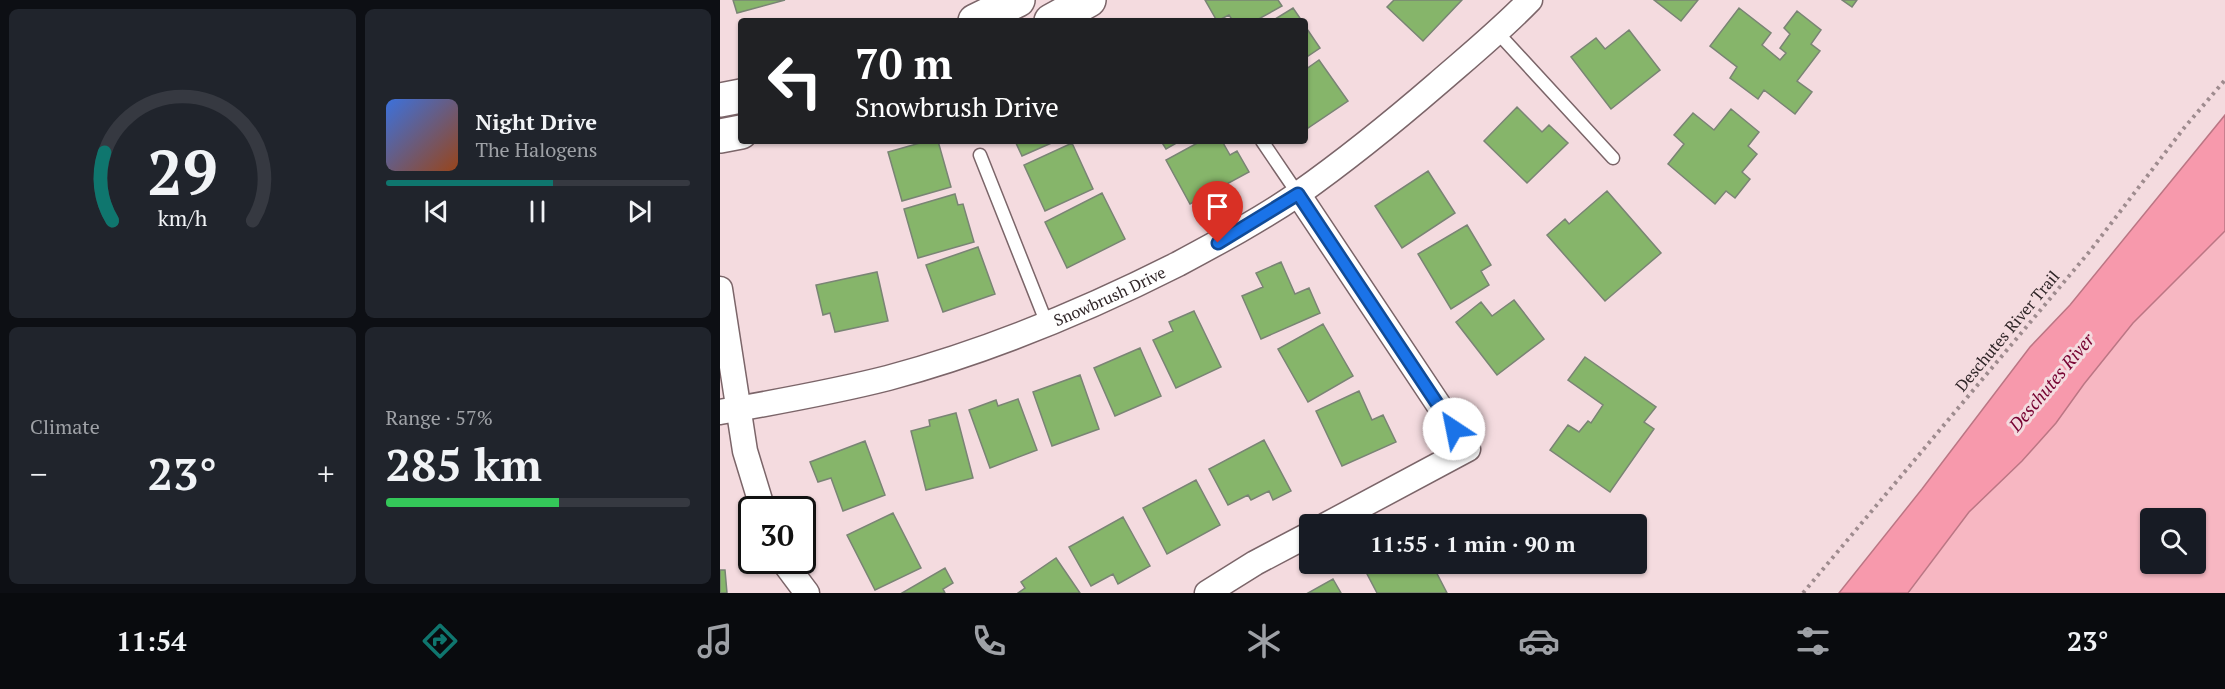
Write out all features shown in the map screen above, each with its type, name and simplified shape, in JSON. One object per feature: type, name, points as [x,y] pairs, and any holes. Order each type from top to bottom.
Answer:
[{"type":"main road","points":[[981,18],[1018,0]]},
{"type":"main road","points":[[1056,18],[1089,0]]},
{"type":"main road","points":[[720,100],[738,97]]},
{"type":"main road","points":[[720,136],[738,133]]},
{"type":"street","name":"Snowbrush Drive","points":[[729,411],[889,378],[977,351],[1125,291],[1208,248],[1298,194],[1399,117],[1497,32],[1519,4]]},
{"type":"street","points":[[1298,194],[1467,449],[1346,514]]},
{"type":"street","points":[[720,289],[729,411],[746,451],[759,496]]},
{"type":"street","points":[[1207,593],[1255,563],[1299,540]]},
{"type":"street","points":[[793,574],[807,593]]},
{"type":"lane","points":[[1497,32],[1613,158]]},
{"type":"lane","points":[[1264,144],[1298,194]]},
{"type":"lane","points":[[980,155],[1047,324]]},
{"type":"path","name":"Deschutes River Trail","points":[[1803,593],[2090,251],[2184,128],[2225,80]]},
{"type":"shaded area","points":[[2225,231],[2225,593],[1909,593],[1969,512],[2022,461],[2056,423],[2133,323]]},
{"type":"water","name":"Deschutes River","points":[[2225,115],[2225,231],[2133,323],[2056,423],[2022,461],[1969,512],[1908,593],[1839,593],[2030,347],[2070,305]]},
{"type":"building","points":[[733,0],[785,0],[737,13]]},
{"type":"building","points":[[1205,0],[1278,0],[1282,6],[1260,18],[1231,18],[1229,15],[1215,18]]},
{"type":"building","points":[[1394,0],[1462,0],[1423,41],[1387,7]]},
{"type":"building","points":[[1654,0],[1698,0],[1681,21]]},
{"type":"building","points":[[1842,0],[1857,0],[1852,7]]},
{"type":"building","points":[[1293,8],[1300,18],[1277,18]]},
{"type":"building","points":[[1739,8],[1771,33],[1762,45],[1780,60],[1786,53],[1780,48],[1790,34],[1784,28],[1797,11],[1821,30],[1811,44],[1820,51],[1797,81],[1812,92],[1795,114],[1764,90],[1758,99],[1730,78],[1737,67],[1710,46]]},
{"type":"building","points":[[1308,30],[1320,48],[1308,56]]},
{"type":"building","points":[[1629,30],[1660,70],[1611,109],[1571,57],[1596,38],[1605,49]]},
{"type":"building","points":[[1319,60],[1348,101],[1308,128],[1308,68]]},
{"type":"building","points":[[1517,107],[1542,132],[1549,125],[1568,143],[1527,183],[1484,141]]},
{"type":"building","points":[[1731,109],[1759,132],[1748,146],[1757,154],[1742,172],[1750,179],[1735,198],[1726,191],[1715,204],[1668,164],[1684,144],[1674,135],[1693,113],[1714,130]]},
{"type":"building","points":[[916,144],[939,144],[951,187],[902,201],[888,152]]},
{"type":"building","points":[[1016,144],[1049,144],[1022,156]]},
{"type":"building","points":[[1072,144],[1093,189],[1045,211],[1024,165]]},
{"type":"building","points":[[1163,144],[1175,144],[1166,149]]},
{"type":"building","points":[[1195,144],[1224,144],[1230,155],[1237,151],[1249,172],[1190,204],[1166,160]]},
{"type":"building","points":[[1428,171],[1455,213],[1402,248],[1375,206]]},
{"type":"building","points":[[1607,191],[1661,253],[1605,301],[1547,235],[1565,219],[1569,224]]},
{"type":"building","points":[[1102,193],[1125,239],[1067,268],[1045,222]]},
{"type":"building","points":[[955,194],[958,205],[963,204],[974,242],[918,258],[904,209]]},
{"type":"building","points":[[1467,225],[1491,265],[1481,271],[1489,285],[1451,309],[1418,254]]},
{"type":"building","points":[[978,247],[995,294],[943,312],[926,265]]},
{"type":"building","points":[[1281,262],[1295,294],[1309,288],[1320,313],[1261,339],[1242,296],[1263,287],[1256,273]]},
{"type":"building","points":[[877,272],[888,321],[835,332],[830,313],[823,315],[816,285]]},
{"type":"building","points":[[1514,300],[1544,339],[1497,375],[1456,322],[1481,302],[1492,316]]},
{"type":"building","points":[[1194,311],[1221,367],[1176,388],[1153,340],[1173,331],[1169,322]]},
{"type":"building","points":[[1323,324],[1353,376],[1308,402],[1278,349]]},
{"type":"building","points":[[1140,348],[1161,396],[1115,416],[1094,368]]},
{"type":"building","points":[[1585,357],[1656,407],[1644,422],[1654,429],[1610,492],[1550,450],[1568,425],[1579,432],[1588,421],[1591,423],[1603,405],[1568,380]]},
{"type":"building","points":[[1080,375],[1099,429],[1052,446],[1033,392]]},
{"type":"building","points":[[1359,391],[1372,420],[1383,415],[1396,442],[1342,466],[1316,411]]},
{"type":"building","points":[[1018,399],[1037,450],[990,468],[969,410],[996,400],[998,406]]},
{"type":"building","points":[[956,413],[973,478],[926,490],[911,431],[930,426],[929,420]]},
{"type":"building","points":[[1264,440],[1291,491],[1273,500],[1269,491],[1251,500],[1248,495],[1228,505],[1209,469]]},
{"type":"building","points":[[865,441],[885,495],[843,511],[831,478],[818,482],[810,462]]},
{"type":"building","points":[[1196,480],[1220,525],[1167,554],[1143,508]]},
{"type":"building","points":[[893,513],[921,568],[875,590],[847,535]]},
{"type":"building","points":[[1123,517],[1150,566],[1118,584],[1113,574],[1091,586],[1069,547]]},
{"type":"building","points":[[1056,558],[1080,593],[1018,593],[1025,588],[1021,582]]},
{"type":"building","points":[[945,568],[953,583],[943,589],[945,593],[902,593]]},
{"type":"building","points":[[720,570],[725,570],[727,593],[720,593]]},
{"type":"building","points":[[1367,574],[1437,574],[1447,593],[1377,593]]},
{"type":"building","points":[[1333,579],[1341,593],[1308,593]]},
{"type":"route","points":[[1218,243],[1298,194],[1454,429]]}]
